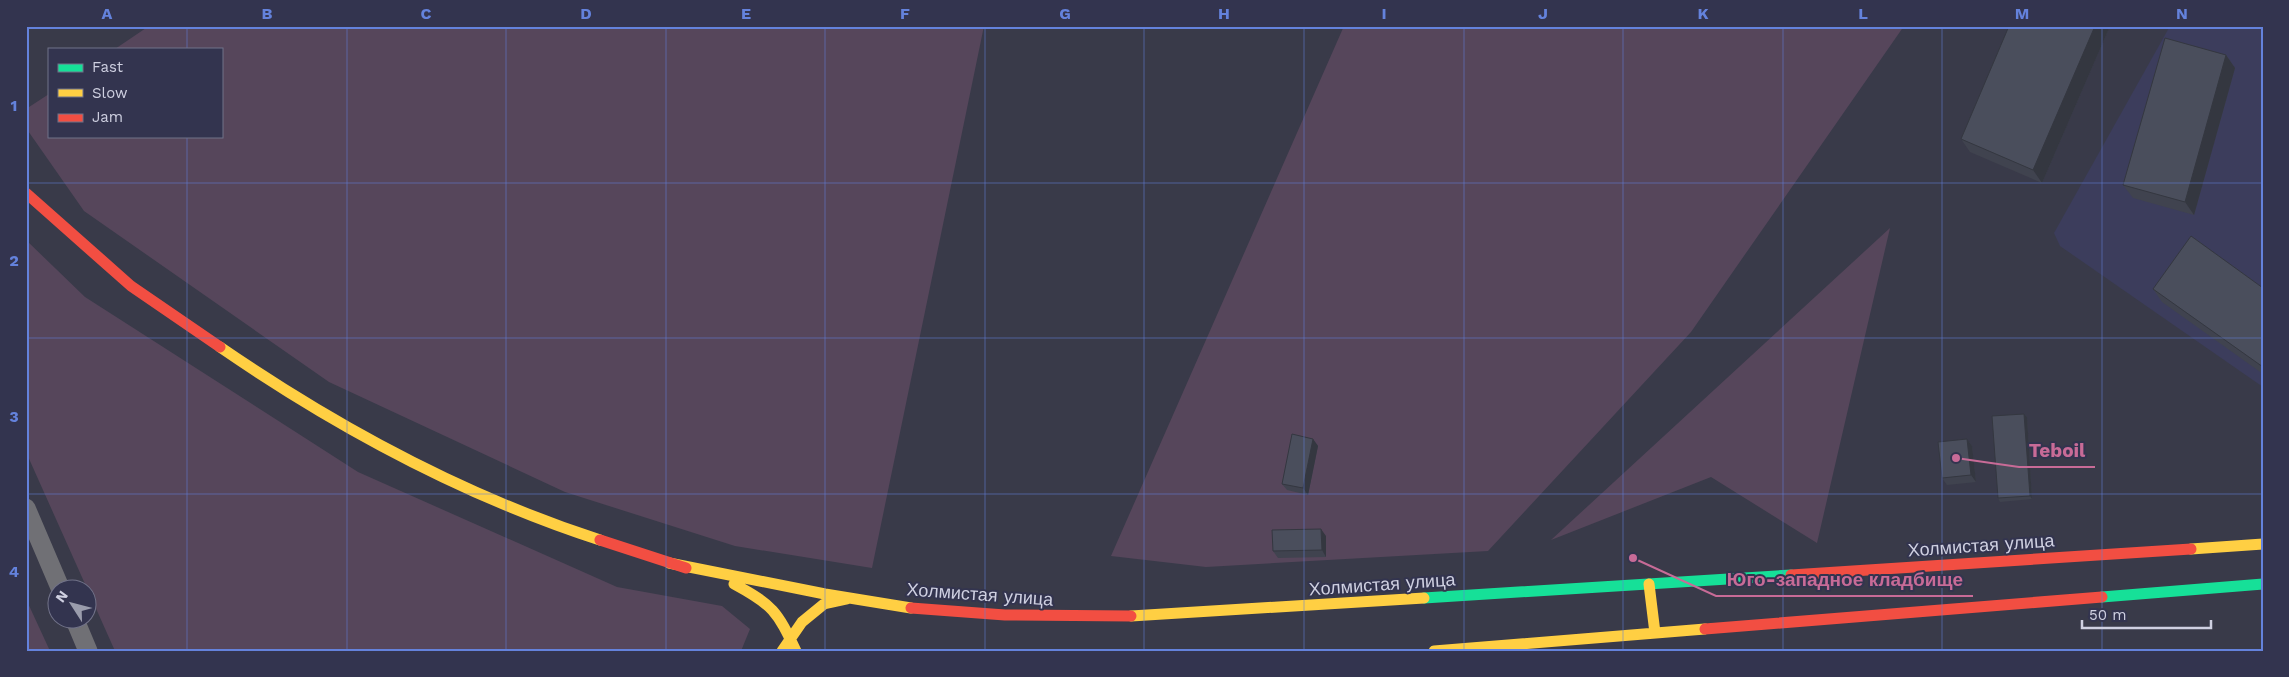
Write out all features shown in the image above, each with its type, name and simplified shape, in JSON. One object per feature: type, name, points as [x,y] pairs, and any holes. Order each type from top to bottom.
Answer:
[{"type":"main road","points":[[26,193],[131,286],[242,362],[358,435],[454,483],[556,526],[735,584],[764,600],[781,619],[789,640],[796,651]]},
{"type":"main road","name":"Холмистая улица","points":[[669,563],[847,599],[922,609],[1054,617],[1150,616],[2263,544]]},
{"type":"main road","points":[[1649,584],[1655,633]]},
{"type":"main road","points":[[1434,651],[2263,584]]},
{"type":"main road","points":[[782,651],[802,622],[824,604],[847,599]]},
{"type":"street","points":[[26,508],[58,580]]},
{"type":"street","points":[[79,630],[88,651]]},
{"type":"shaded area","points":[[149,26],[984,26],[872,568],[735,546],[565,492],[329,382],[84,211],[26,128],[26,109],[48,95],[48,138],[222,138],[222,48],[116,48]]},
{"type":"shaded area","points":[[1344,26],[1904,26],[1691,332],[1488,551],[1206,567],[1111,556]]},
{"type":"shaded area","points":[[2170,26],[2263,26],[2263,387],[2060,246],[2054,233]]},
{"type":"shaded area","points":[[1890,228],[1817,543],[1711,477],[1551,540]]},
{"type":"shaded area","points":[[26,240],[85,297],[358,472],[617,587],[722,606],[750,629],[741,651],[115,651],[98,613],[98,580],[83,580],[26,452]]},
{"type":"shaded area","points":[[26,599],[50,651],[26,651]]},
{"type":"building","points":[[2009,26],[2095,26],[2033,170],[1961,139]]},
{"type":"building","points":[[2165,38],[2226,55],[2185,202],[2123,185]]},
{"type":"building","points":[[2191,236],[2263,288],[2263,367],[2153,289]]},
{"type":"building","points":[[2024,414],[2030,496],[1998,498],[1992,416]]},
{"type":"building","points":[[1292,434],[1313,439],[1303,488],[1282,484]]},
{"type":"building","points":[[1967,439],[1971,475],[1942,478],[1938,442]]},
{"type":"building","points":[[1321,529],[1322,550],[1273,551],[1272,530]]},
{"type":"traffic: fast","points":[[1424,598],[1791,575]]},
{"type":"traffic: fast","points":[[2102,597],[2263,584]]},
{"type":"traffic: slow","points":[[220,347],[310,405],[403,457],[500,503],[600,540]]},
{"type":"traffic: slow","points":[[2191,549],[2263,544]]},
{"type":"traffic: slow","points":[[669,563],[825,594],[911,608]]},
{"type":"traffic: slow","points":[[734,584],[766,604],[772,610],[784,627],[796,651]]},
{"type":"traffic: slow","points":[[1649,584],[1655,633]]},
{"type":"traffic: slow","points":[[1131,616],[1424,598]]},
{"type":"traffic: slow","points":[[782,651],[802,622],[824,604],[847,599]]},
{"type":"traffic: slow","points":[[1434,651],[1705,629]]},
{"type":"traffic: jam","points":[[26,193],[131,286],[220,347]]},
{"type":"traffic: jam","points":[[600,540],[686,568]]},
{"type":"traffic: jam","points":[[1791,575],[2191,549]]},
{"type":"traffic: jam","points":[[1705,629],[2102,597]]},
{"type":"traffic: jam","points":[[911,608],[1005,615],[1131,616]]},
{"type":"place","name":"Teboil","points":[[1956,458]]},
{"type":"place","name":"Юго-западное кладбище","points":[[1633,558]]}]
